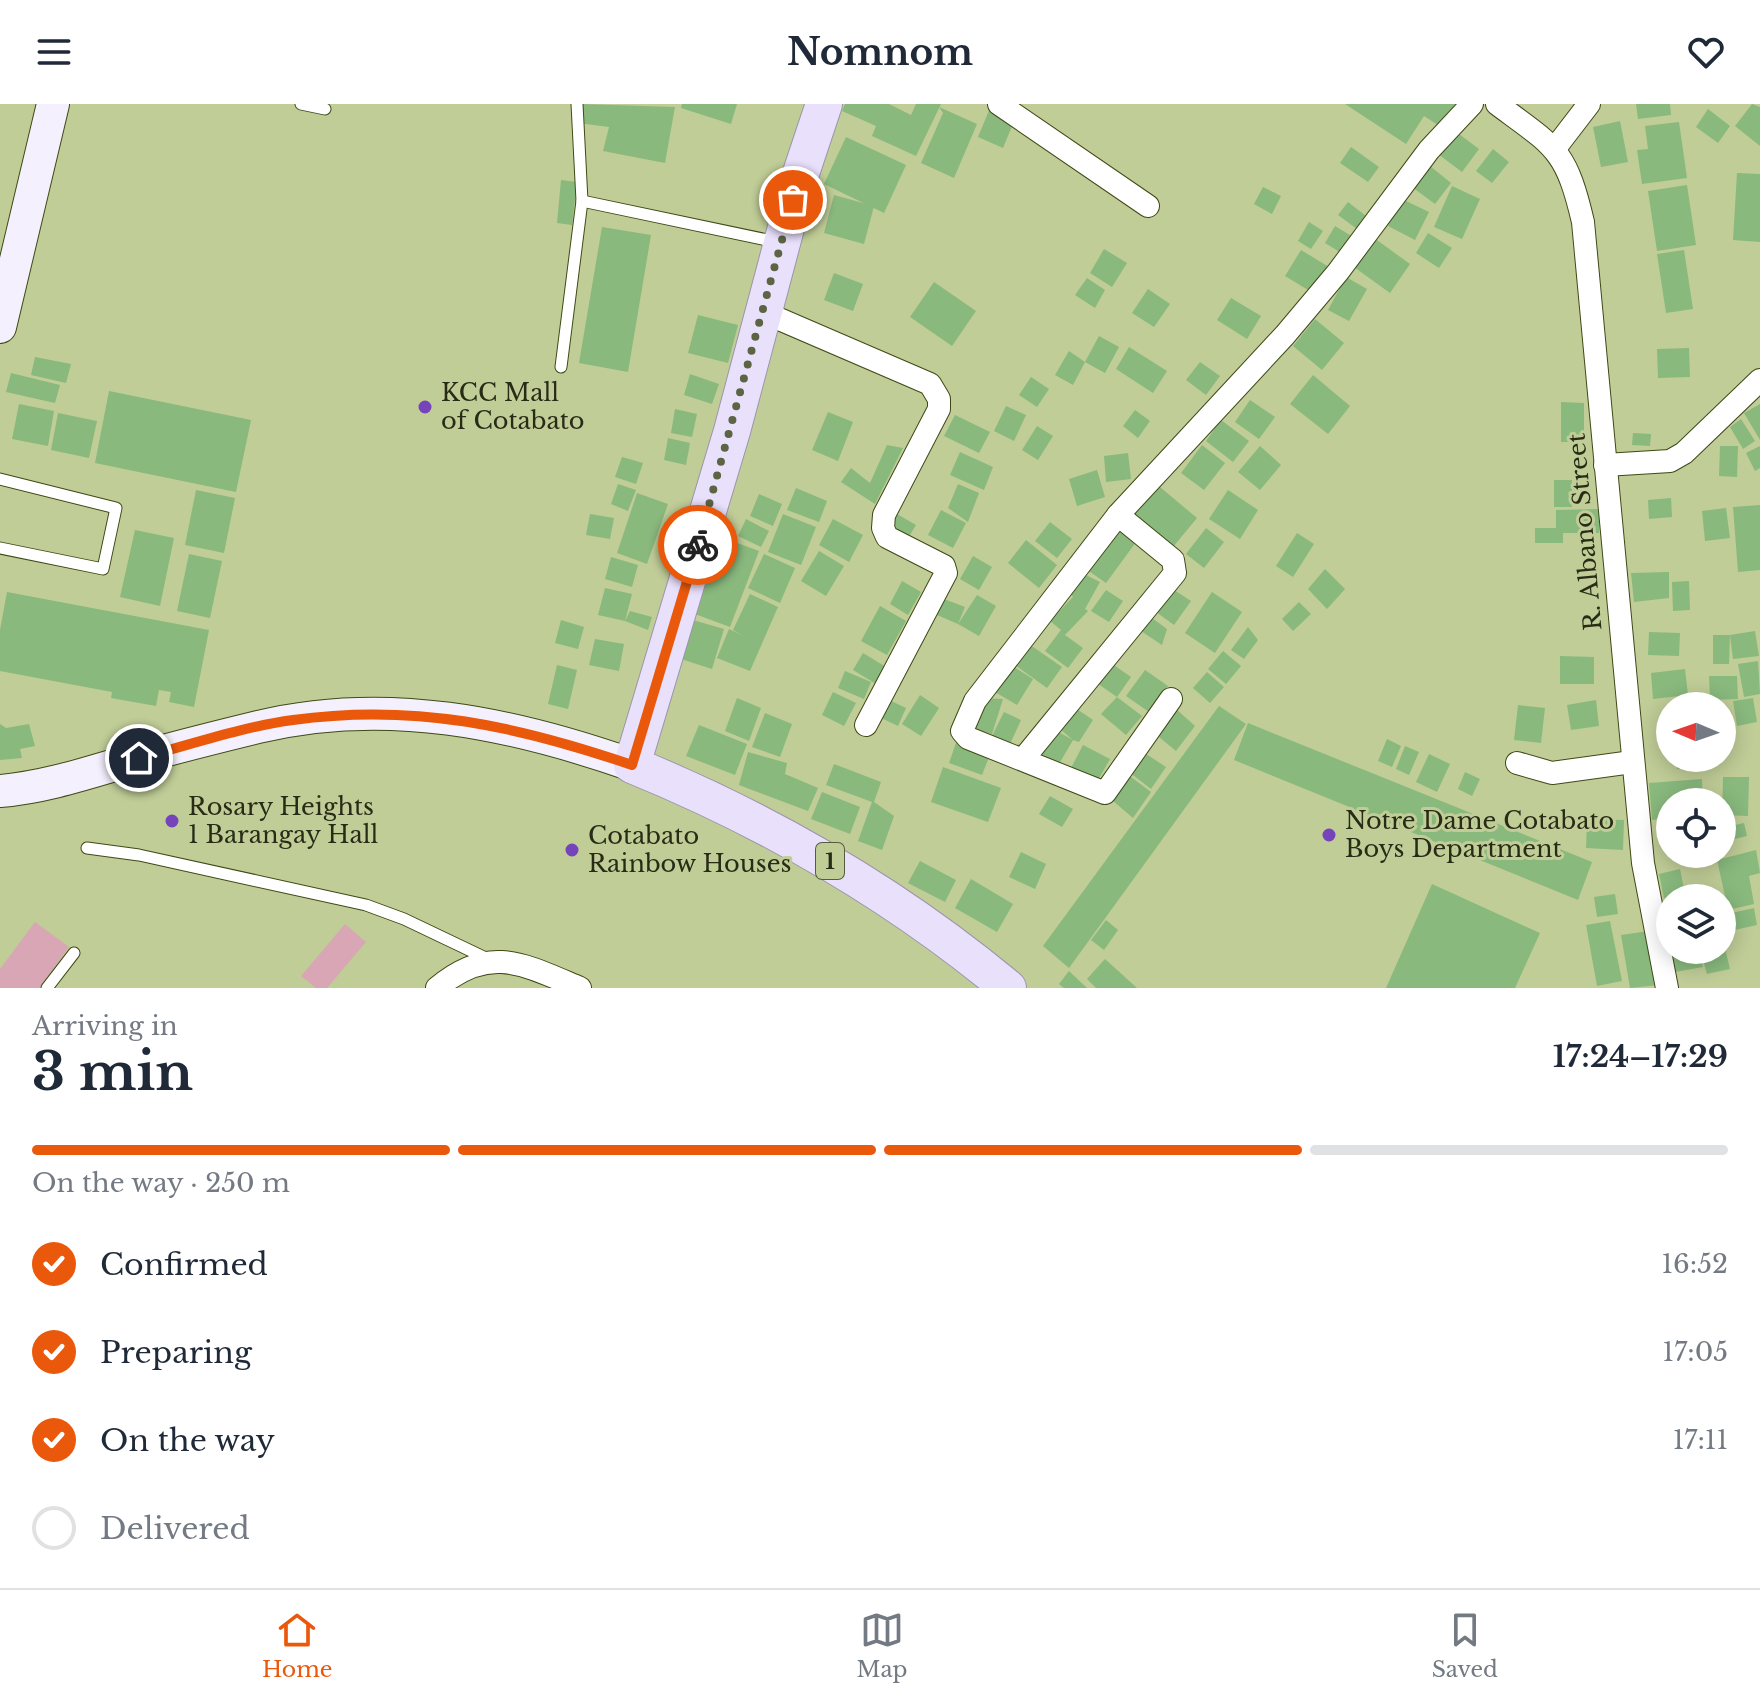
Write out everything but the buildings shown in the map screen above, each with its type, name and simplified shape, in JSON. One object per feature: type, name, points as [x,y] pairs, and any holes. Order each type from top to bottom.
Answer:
[{"type":"main road","points":[[0,327],[53,104]]},
{"type":"main road","points":[[632,765],[732,431],[781,243],[824,104]]},
{"type":"main road","name":"1","points":[[0,791],[66,779],[260,726],[364,714],[446,716],[480,722],[632,765],[735,810],[819,855],[924,922],[1008,988]]},
{"type":"street","points":[[999,104],[1148,206]]},
{"type":"street","points":[[1171,699],[1105,793],[968,738],[962,731],[963,721],[975,701],[1118,515],[1294,324],[1338,272],[1429,150],[1472,104]]},
{"type":"street","name":"R. Albano Street","points":[[1497,104],[1556,147],[1574,184],[1583,222],[1643,863],[1667,988]]},
{"type":"street","points":[[1556,147],[1589,104]]},
{"type":"street","points":[[763,312],[930,384],[939,399],[939,409],[884,515],[883,528],[887,537],[944,566],[946,573],[866,725]]},
{"type":"street","points":[[1605,465],[1670,461],[1684,453],[1760,380]]},
{"type":"street","points":[[1024,758],[1175,573],[1173,560],[1118,515]]},
{"type":"street","points":[[1517,763],[1535,771],[1562,773],[1632,762]]},
{"type":"street","points":[[437,988],[472,964],[490,961],[525,966],[550,982],[580,988]]},
{"type":"lane","points":[[301,104],[325,109]]},
{"type":"lane","points":[[561,367],[582,201],[577,104]]},
{"type":"lane","points":[[582,201],[781,243]]},
{"type":"lane","points":[[0,479],[116,508],[103,569],[0,548]]},
{"type":"lane","points":[[87,848],[139,855],[366,905],[404,919],[490,961]]},
{"type":"lane","points":[[47,988],[74,953]]},
{"type":"shaded area","points":[[35,922],[69,947],[39,988],[0,988],[0,969]]},
{"type":"shaded area","points":[[345,924],[366,942],[327,988],[316,988],[301,976]]},
{"type":"way so far","points":[[698,545],[732,431],[793,200]]},
{"type":"place","name":"KCC Mall of Cotabato","points":[[425,407]]},
{"type":"place","name":"Rosary Heights 1 Barangay Hall","points":[[172,821]]},
{"type":"place","name":"Notre Dame Cotabato Boys Department","points":[[1329,835]]},
{"type":"place","name":"Cotabato Rainbow Houses","points":[[572,850]]},
{"type":"route","points":[[139,758],[291,720],[405,714],[480,722],[588,750],[632,765],[698,545]]}]
